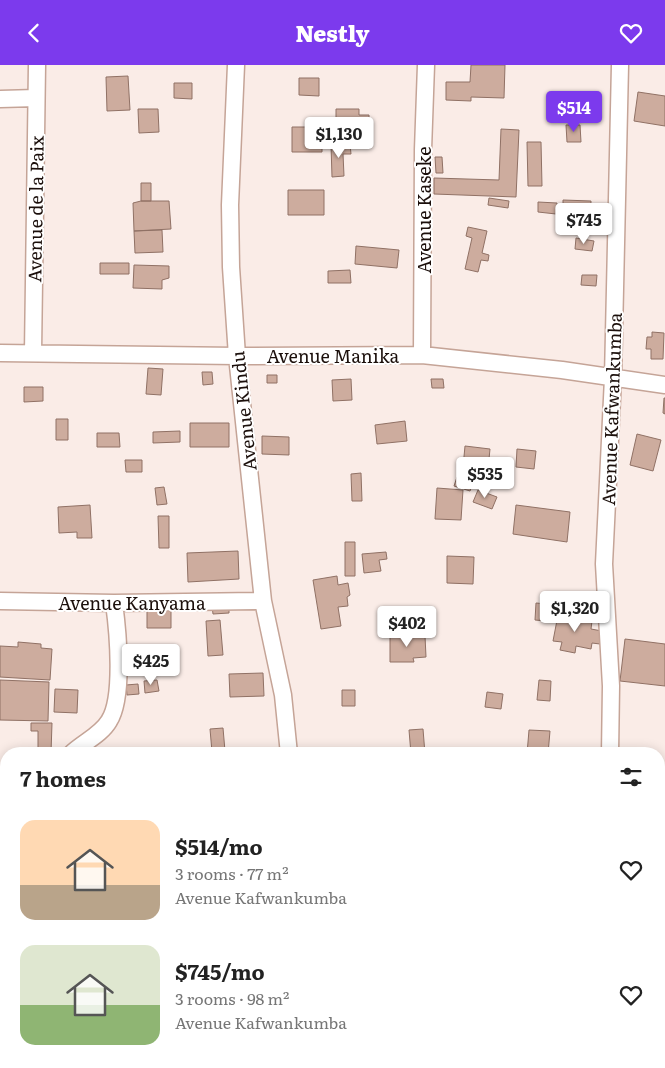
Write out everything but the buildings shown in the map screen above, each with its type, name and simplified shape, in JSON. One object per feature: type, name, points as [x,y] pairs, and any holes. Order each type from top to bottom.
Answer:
[{"type":"street","name":"Avenue de la Paix","points":[[33,353],[37,65]]},
{"type":"street","name":"Avenue Kindu","points":[[236,65],[230,205],[231,267],[237,356],[263,601],[283,695],[288,747]]},
{"type":"street","name":"Avenue Kaseke","points":[[422,355],[423,150],[426,65]]},
{"type":"street","name":"Avenue Kafwankumba","points":[[610,747],[611,687],[604,563],[613,378],[620,65]]},
{"type":"street","points":[[0,99],[36,98]]},
{"type":"street","name":"Avenue Manika","points":[[0,353],[237,356],[422,355],[562,370],[665,385]]},
{"type":"street","name":"Avenue Kanyama","points":[[0,601],[114,603],[263,601]]},
{"type":"street","points":[[79,747],[108,723],[116,709],[118,690],[118,629],[114,603]]}]
